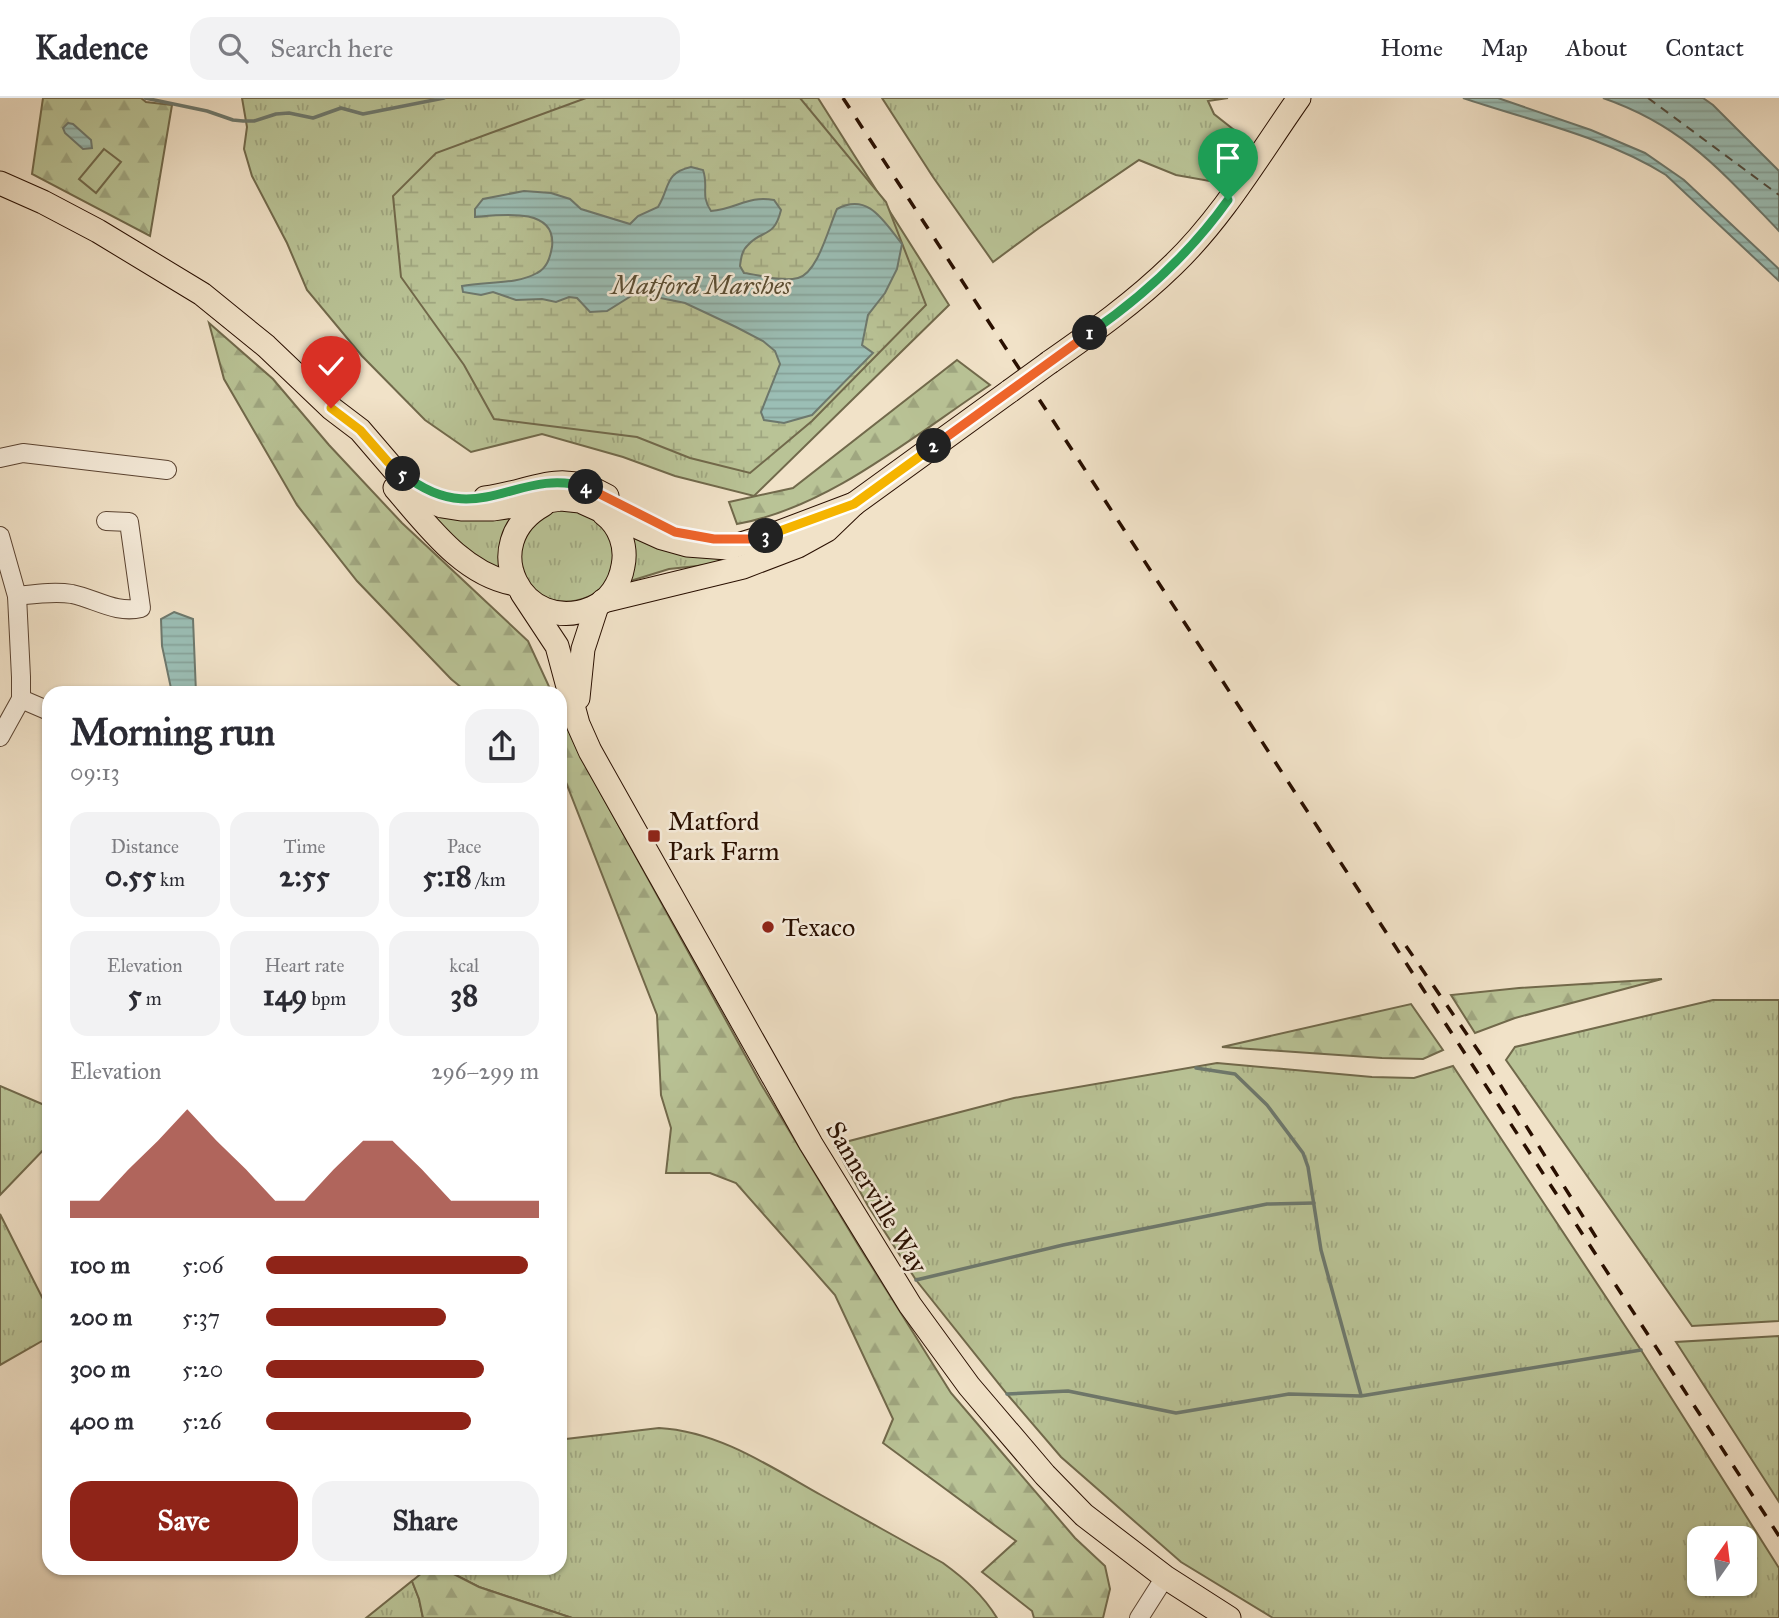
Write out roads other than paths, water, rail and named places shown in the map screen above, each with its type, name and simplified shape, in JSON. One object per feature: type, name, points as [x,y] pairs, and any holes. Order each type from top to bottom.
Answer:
[{"type":"main road","points":[[331,408],[351,439],[427,525],[455,552],[483,573],[519,588],[540,607],[554,612],[581,612],[600,603],[765,561],[827,530],[854,504],[1114,317],[1174,264],[1223,207],[1298,99]]},
{"type":"main road","points":[[0,183],[98,230],[202,294],[265,346],[331,408],[360,430],[409,488],[442,506],[493,509],[561,499],[580,500],[648,532],[687,545],[728,548],[854,504]]},
{"type":"main road","points":[[388,462],[416,484],[434,494],[449,498],[493,497],[543,484],[574,483],[601,493],[675,532],[705,538],[754,539]]},
{"type":"main road","points":[[519,588],[509,558],[514,535],[531,512],[546,503]]},
{"type":"main road","points":[[597,508],[617,528],[624,551],[622,574],[611,594],[600,603]]},
{"type":"main road","name":"Sannerville Way","points":[[519,588],[557,646],[578,724],[590,751],[806,1136],[910,1305],[969,1385],[1045,1475],[1084,1515],[1165,1577],[1229,1618]]},
{"type":"main road","name":"Sannerville Way","points":[[578,724],[579,677],[583,649],[600,603]]},
{"type":"street","points":[[0,458],[23,453],[167,470]]},
{"type":"street","points":[[17,596],[58,592],[74,594],[142,615],[129,522],[106,521]]},
{"type":"street","points":[[0,536],[17,596],[21,651],[21,699],[0,737]]},
{"type":"street","points":[[21,699],[42,708]]},
{"type":"street","points":[[1139,1618],[1165,1577]]},
{"type":"water","points":[[1463,98],[1498,98],[1591,130],[1645,153],[1684,180],[1779,269],[1779,281],[1666,175],[1619,150],[1593,140]]},
{"type":"water","points":[[1603,98],[1703,98],[1713,105],[1779,171],[1779,231],[1720,170],[1679,137],[1657,122]]},
{"type":"water","points":[[68,123],[73,124],[91,140],[92,148],[83,149],[65,133],[63,128]]},
{"type":"water","points":[[691,167],[703,170],[705,195],[711,211],[757,199],[774,200],[781,210],[771,230],[753,240],[744,249],[740,266],[744,273],[785,279],[798,278],[805,274],[822,248],[837,209],[848,205],[858,204],[875,212],[902,244],[897,269],[885,293],[868,315],[862,345],[873,353],[812,415],[784,423],[764,420],[761,412],[780,364],[775,351],[763,341],[685,303],[636,293],[607,311],[590,312],[577,298],[569,297],[556,302],[542,299],[516,300],[493,292],[481,295],[463,292],[462,286],[510,281],[537,273],[546,265],[552,247],[551,234],[545,225],[536,219],[511,215],[475,217],[475,209],[483,199],[524,191],[551,193],[570,199],[581,209],[630,224],[638,216],[658,207],[672,177]]},
{"type":"water","points":[[174,612],[193,619],[196,686],[171,686],[162,646],[161,619]]},
{"type":"waterway","points":[[145,98],[243,121],[289,113],[313,118],[341,108],[363,114],[444,98]]},
{"type":"waterway","points":[[1196,1068],[1235,1074],[1267,1105],[1303,1153],[1308,1167],[1321,1250],[1361,1395]]},
{"type":"waterway","points":[[916,1280],[1063,1245],[1267,1204],[1314,1203]]},
{"type":"waterway","points":[[1007,1394],[1068,1391],[1176,1413],[1289,1394],[1361,1396],[1641,1350]]},
{"type":"railway","points":[[843,98],[1779,1536]]},
{"type":"railway","points":[[1406,946],[1486,1062],[1599,1242]]},
{"type":"place","name":"Matford Park Farm","points":[[654,836]]},
{"type":"place","name":"Texaco","points":[[768,927]]},
{"type":"park label","name":"Matford Marshes","points":[[701,285]]}]
